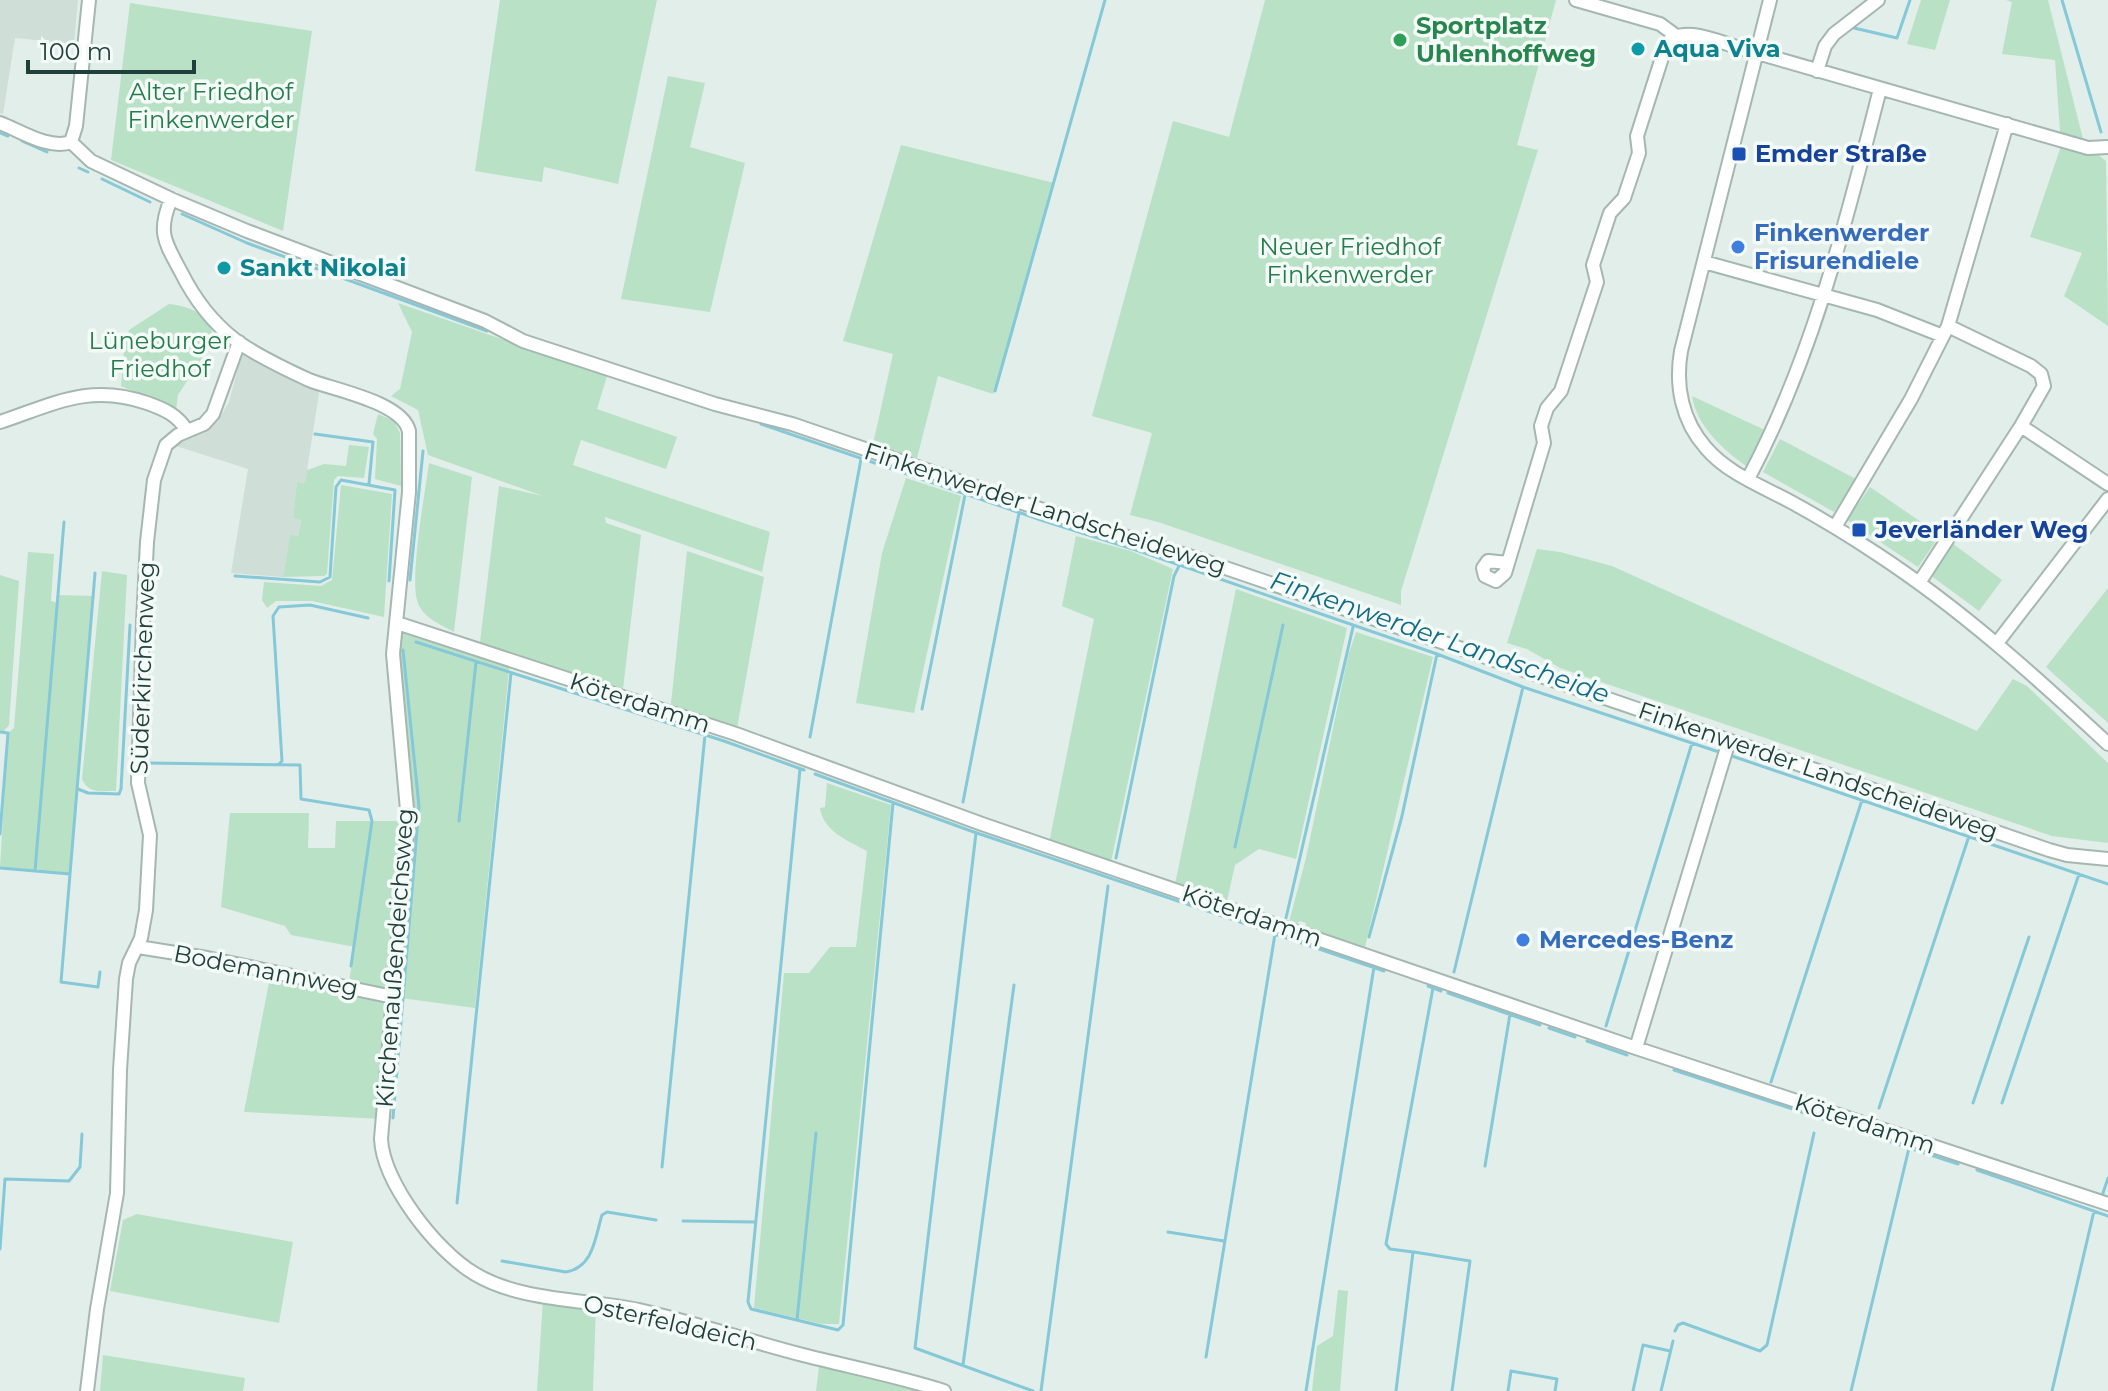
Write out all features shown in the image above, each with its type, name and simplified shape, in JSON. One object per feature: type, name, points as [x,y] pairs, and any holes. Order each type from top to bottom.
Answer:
[{"type":"street","points":[[71,142],[76,126],[89,0]]},
{"type":"street","points":[[1576,0],[1660,24],[1675,35]]},
{"type":"street","points":[[1770,0],[1680,357],[1681,399],[1691,428],[1706,449],[1726,466],[1835,527],[1919,583],[1997,643],[2108,744]]},
{"type":"street","points":[[1817,71],[1825,46],[1834,34],[1878,0]]},
{"type":"street","points":[[1508,563],[1544,443],[1541,426],[1547,408],[1561,391],[1597,282],[1593,265],[1610,213],[1624,198],[1639,153],[1638,132],[1666,45],[1675,35],[1684,34],[2088,148],[2108,147]]},
{"type":"street","points":[[1748,479],[1794,381],[1824,295],[1880,89]]},
{"type":"street","name":"Finkenwerder Landscheideweg","points":[[0,123],[46,141],[71,142],[91,161],[171,199],[485,321],[523,341],[715,404],[792,424],[1078,522],[1208,562],[1726,750],[2049,850],[2108,859]]},
{"type":"street","points":[[1835,527],[1911,399],[1946,331],[2007,124]]},
{"type":"street","name":"Kirchenaußendeichsweg","points":[[171,199],[163,217],[164,240],[193,295],[216,323],[239,342],[306,378],[387,408],[408,425],[409,492],[393,654],[408,821],[381,1154],[394,1185],[419,1218]]},
{"type":"street","points":[[1704,262],[1946,331],[2031,366],[2041,374],[2044,386],[2021,426],[1919,583]]},
{"type":"street","name":"Süderkirchenweg","points":[[87,1391],[94,1323],[115,1214],[126,979],[145,920],[150,835],[138,783],[147,542],[154,480],[161,455],[171,440],[204,424],[213,414],[239,342]]},
{"type":"street","points":[[0,422],[82,396],[108,393],[169,412],[187,431]]},
{"type":"street","points":[[2021,426],[2108,484]]},
{"type":"street","points":[[1997,643],[2108,499]]},
{"type":"street","name":"Köterdamm","points":[[397,623],[736,734],[993,828],[1636,1048],[2108,1204]]},
{"type":"street","points":[[1636,1048],[1726,750]]},
{"type":"street","name":"Bodemannweg","points":[[138,947],[207,958],[393,997]]},
{"type":"street","name":"Osterfelddeich","points":[[419,1218],[457,1261],[487,1280],[522,1292],[640,1311],[820,1359],[896,1375],[944,1391]]},
{"type":"shaded area","points":[[0,0],[78,0],[74,44],[15,38],[3,114],[0,113]]},
{"type":"shaded area","points":[[243,349],[320,387],[305,483],[297,482],[293,518],[301,519],[298,536],[290,536],[283,577],[231,573],[248,469],[173,445],[208,430],[220,417],[229,402]]},
{"type":"green space","points":[[500,0],[657,0],[618,184],[544,167],[542,182],[475,171]]},
{"type":"green space","name":"Neuer Friedhof Finkenwerder","points":[[1265,0],[1556,0],[1517,145],[1538,150],[1401,591],[1401,605],[1130,515],[1152,433],[1092,416],[1173,121],[1229,137]]},
{"type":"green space","points":[[1921,0],[1950,0],[1935,50],[1907,44]]},
{"type":"green space","points":[[2006,0],[2048,0],[2084,143],[2106,161],[2108,326],[2064,296],[2082,253],[2030,237],[2061,146],[2055,60],[2002,54],[2012,2]]},
{"type":"green space","name":"Alter Friedhof Finkenwerder","points":[[130,3],[312,31],[283,231],[111,160]]},
{"type":"green space","points":[[668,76],[705,83],[690,147],[745,163],[710,312],[621,299]]},
{"type":"green space","points":[[901,145],[1054,183],[993,394],[938,376],[917,458],[873,444],[893,354],[843,341]]},
{"type":"green space","points":[[398,303],[607,376],[597,409],[677,437],[666,469],[581,440],[573,465],[770,532],[762,572],[605,517],[606,523],[641,535],[623,689],[480,642],[499,486],[543,496],[428,455],[418,410],[391,396],[400,389],[412,332]]},
{"type":"green space","name":"Lüneburger Friedhof","points":[[169,304],[199,313],[208,323],[214,339],[178,395],[176,410],[121,386],[129,330]]},
{"type":"green space","points":[[1692,396],[1767,431],[1746,466],[1720,445],[1705,427]]},
{"type":"green space","points":[[378,414],[394,421],[400,433],[401,486],[375,479],[377,439],[373,434]]},
{"type":"green space","points":[[1780,439],[1856,479],[1834,512],[1763,472]]},
{"type":"green space","points":[[349,445],[369,447],[364,478],[338,476],[334,480],[327,574],[283,577],[290,535],[298,536],[301,520],[293,518],[297,482],[305,483],[307,470],[324,464],[346,466]]},
{"type":"green space","points":[[429,463],[472,477],[454,632],[437,623],[419,606],[415,588]]},
{"type":"green space","points":[[906,478],[961,496],[914,713],[856,703],[882,553]]},
{"type":"green space","points":[[341,485],[392,494],[384,617],[312,601],[276,601],[267,608],[262,600],[264,582],[321,586],[332,580]]},
{"type":"green space","points":[[1870,487],[1940,535],[1918,567],[1847,520]]},
{"type":"green space","points":[[1076,536],[1131,551],[1173,569],[1111,862],[1049,843],[1094,619],[1062,606]]},
{"type":"green space","points":[[1952,543],[2002,580],[1979,611],[1930,575]]},
{"type":"green space","points":[[1537,549],[1612,566],[1977,731],[2013,679],[2027,686],[2108,763],[2108,843],[2052,836],[1560,668],[1527,649],[1507,643]]},
{"type":"green space","points":[[687,551],[764,577],[736,734],[670,713]]},
{"type":"green space","points":[[28,552],[54,554],[51,601],[58,603],[58,595],[93,596],[70,874],[0,868],[8,733],[14,728]]},
{"type":"green space","points":[[102,571],[127,575],[116,791],[92,789],[82,779]]},
{"type":"green space","points":[[0,575],[19,581],[9,725],[3,732],[0,732]]},
{"type":"green space","points":[[2108,588],[2108,723],[2046,667]]},
{"type":"green space","points":[[1236,589],[1347,628],[1296,859],[1259,849],[1235,865],[1227,901],[1175,884]]},
{"type":"green space","points":[[397,623],[510,660],[475,1008],[393,997],[382,1119],[244,1112],[271,972],[348,987],[355,947],[291,935],[285,926],[221,907],[230,813],[309,813],[308,848],[335,848],[336,821],[408,821]]},
{"type":"green space","points":[[1356,632],[1433,657],[1365,947],[1306,928],[1306,923],[1300,921],[1296,924],[1289,922]]},
{"type":"green space","points":[[827,783],[891,805],[839,1324],[822,1324],[754,1308],[784,973],[809,973],[830,947],[856,947],[867,851],[826,823],[820,808],[825,807]]},
{"type":"green space","points":[[137,1214],[293,1242],[279,1323],[110,1291],[123,1220]]},
{"type":"green space","points":[[1338,1290],[1348,1291],[1340,1391],[1312,1391],[1317,1346],[1333,1336]]},
{"type":"green space","points":[[543,1300],[596,1307],[593,1391],[537,1391]]},
{"type":"green space","points":[[103,1355],[245,1378],[243,1391],[100,1391]]},
{"type":"green space","points":[[820,1359],[944,1391],[816,1391]]},
{"type":"waterway","points":[[995,391],[1105,0]]},
{"type":"waterway","points":[[1854,28],[1897,38],[1910,0]]},
{"type":"waterway","points":[[2062,0],[2101,132]]},
{"type":"waterway","name":"Finkenwerder Landscheide","points":[[0,133],[8,136]]},
{"type":"waterway","name":"Finkenwerder Landscheide","points":[[22,141],[47,152]]},
{"type":"waterway","name":"Finkenwerder Landscheide","points":[[79,168],[88,172]]},
{"type":"waterway","name":"Finkenwerder Landscheide","points":[[102,179],[150,202]]},
{"type":"waterway","name":"Finkenwerder Landscheide","points":[[182,214],[247,243],[487,331]]},
{"type":"waterway","name":"Finkenwerder Landscheide","points":[[761,424],[1722,753]]},
{"type":"waterway","points":[[315,434],[373,442],[369,484]]},
{"type":"waterway","points":[[410,580],[423,451]]},
{"type":"waterway","points":[[810,737],[861,459]]},
{"type":"waterway","points":[[235,576],[320,582],[330,577],[336,487],[341,480],[395,490],[389,581]]},
{"type":"waterway","points":[[922,709],[965,495]]},
{"type":"waterway","points":[[963,802],[1019,513]]},
{"type":"waterway","points":[[35,871],[64,522]]},
{"type":"waterway","points":[[1116,858],[1174,576],[1179,566]]},
{"type":"waterway","points":[[70,874],[95,573]]},
{"type":"waterway","points":[[278,765],[282,761],[273,616],[279,607],[310,605],[368,618]]},
{"type":"waterway","points":[[78,789],[88,793],[119,794],[121,789],[130,625]]},
{"type":"waterway","points":[[1235,847],[1283,625]]},
{"type":"waterway","points":[[1286,918],[1353,627]]},
{"type":"waterway","points":[[416,642],[724,741],[804,770]]},
{"type":"waterway","points":[[393,1118],[419,806],[403,650]]},
{"type":"waterway","points":[[1369,937],[1402,816],[1437,654]]},
{"type":"waterway","points":[[459,821],[476,662]]},
{"type":"waterway","points":[[457,1203],[511,673]]},
{"type":"waterway","points":[[1454,972],[1523,687]]},
{"type":"waterway","points":[[0,732],[8,733],[0,834]]},
{"type":"waterway","points":[[662,1167],[705,735]]},
{"type":"waterway","points":[[1606,1026],[1692,743]]},
{"type":"waterway","name":"Finkenwerder Landscheide","points":[[1729,755],[2108,884]]},
{"type":"waterway","points":[[147,763],[300,765],[301,799],[369,810],[372,821],[351,966]]},
{"type":"waterway","points":[[800,769],[748,1302],[751,1309],[838,1330],[843,1325],[893,803]]},
{"type":"waterway","points":[[815,774],[971,831],[1384,971]]},
{"type":"waterway","points":[[1771,1082],[1862,800]]},
{"type":"waterway","points":[[976,833],[915,1348],[1033,1391]]},
{"type":"waterway","points":[[1879,1108],[1969,836]]},
{"type":"waterway","points":[[0,868],[70,874],[61,982],[98,987],[100,972]]},
{"type":"waterway","points":[[2002,1103],[2079,874]]},
{"type":"waterway","points":[[1041,1391],[1108,886]]},
{"type":"waterway","points":[[1206,1357],[1275,934]]},
{"type":"waterway","points":[[1973,1103],[2029,937]]},
{"type":"waterway","points":[[1306,1391],[1374,967]]},
{"type":"waterway","points":[[963,1365],[1014,985]]},
{"type":"waterway","points":[[1428,986],[1441,991]]},
{"type":"waterway","points":[[1396,1391],[1413,1252],[1390,1249],[1386,1244],[1433,988]]},
{"type":"waterway","points":[[1448,993],[1540,1025]]},
{"type":"waterway","points":[[1485,1166],[1510,1014]]},
{"type":"waterway","points":[[1549,1028],[1575,1037]]},
{"type":"waterway","points":[[1587,1041],[1627,1055]]},
{"type":"waterway","points":[[1674,1070],[1850,1128]]},
{"type":"waterway","points":[[1861,1132],[1958,1164]]},
{"type":"waterway","points":[[797,1320],[816,1133]]},
{"type":"waterway","points":[[1675,1331],[1683,1323],[1760,1351],[1767,1345],[1814,1133]]},
{"type":"waterway","points":[[0,1249],[5,1179],[69,1181],[80,1167],[82,1134]]},
{"type":"waterway","points":[[1851,1391],[1909,1148]]},
{"type":"waterway","points":[[1977,1170],[2108,1216]]},
{"type":"waterway","points":[[2103,1193],[2108,1178]]},
{"type":"waterway","points":[[2052,1391],[2094,1211]]},
{"type":"waterway","points":[[502,1261],[566,1272],[588,1258],[602,1215],[607,1212],[656,1220]]},
{"type":"waterway","points":[[683,1221],[755,1222]]},
{"type":"waterway","points":[[1168,1232],[1224,1241]]},
{"type":"waterway","points":[[1414,1252],[1470,1261],[1452,1391]]},
{"type":"waterway","points":[[1661,1391],[1673,1341]]},
{"type":"waterway","points":[[1633,1391],[1643,1345],[1670,1351]]},
{"type":"waterway","points":[[1508,1391],[1511,1371],[1557,1379],[1555,1391]]},
{"type":"place","name":"Sportplatz Uhlenhoffweg","points":[[1400,40]]},
{"type":"place","name":"Aqua Viva","points":[[1638,49]]},
{"type":"place","name":"Emder Straße","points":[[1739,154]]},
{"type":"place","name":"Finkenwerder Frisurendiele","points":[[1738,247]]},
{"type":"place","name":"Sankt Nikolai","points":[[224,268]]},
{"type":"place","name":"Jeverländer Weg","points":[[1859,530]]},
{"type":"place","name":"Mercedes-Benz","points":[[1523,940]]}]
